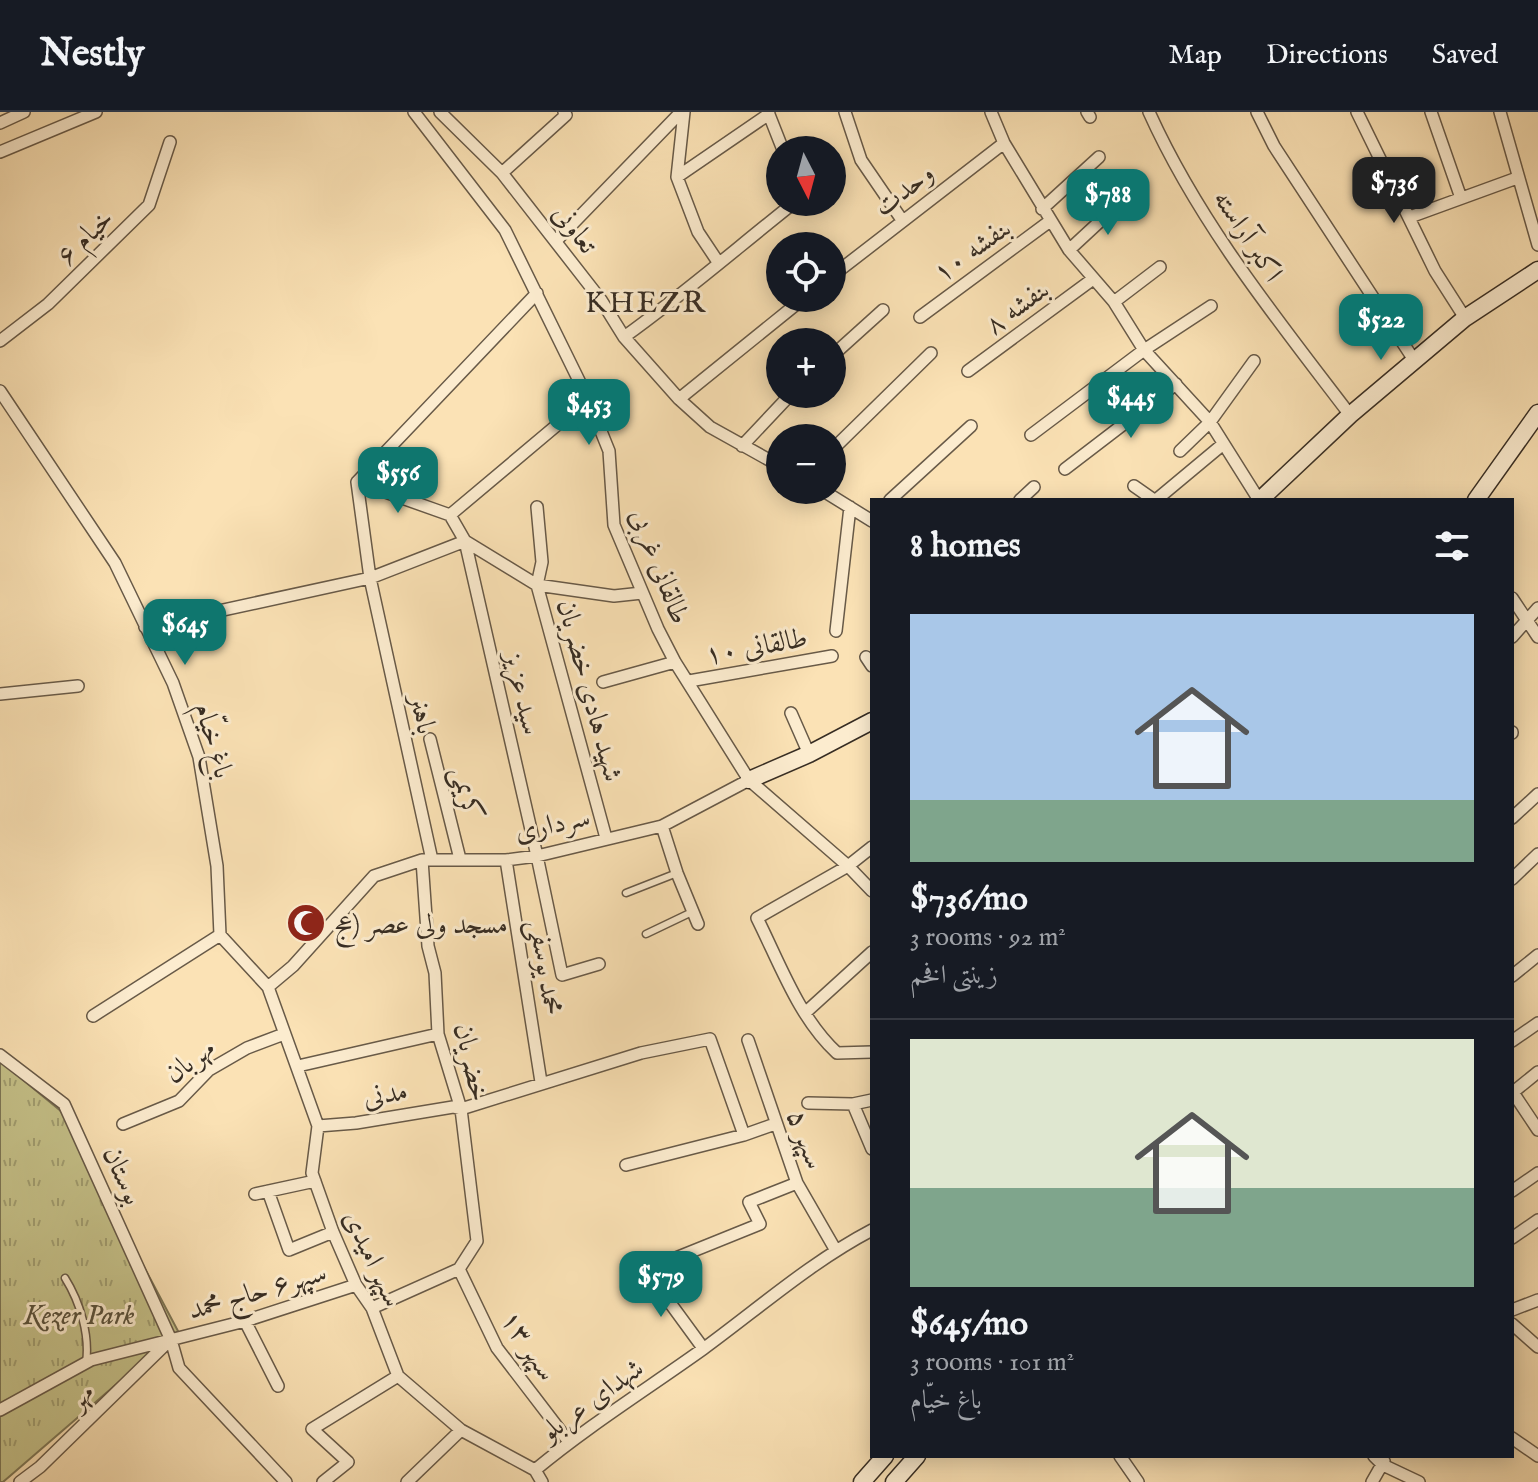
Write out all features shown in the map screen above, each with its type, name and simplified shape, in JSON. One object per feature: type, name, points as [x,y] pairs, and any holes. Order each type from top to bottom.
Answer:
[{"type":"main road","points":[[1261,498],[1350,415],[1465,318],[1538,270]]},
{"type":"main road","points":[[1478,498],[1536,421]]},
{"type":"main road","name":"سرداری","points":[[749,780],[809,754],[870,722]]},
{"type":"main road","points":[[862,1482],[883,1458]]},
{"type":"main road","points":[[894,1482],[915,1458]]},
{"type":"street","points":[[0,123],[24,112]]},
{"type":"street","points":[[0,152],[96,112]]},
{"type":"street","name":"طالقانی غربی","points":[[414,112],[505,230],[588,399],[609,451],[614,525],[675,662],[749,780],[870,889]]},
{"type":"street","name":"تعاونی","points":[[440,112],[502,173],[601,300],[624,337],[679,399],[710,427],[766,459]]},
{"type":"street","points":[[502,173],[566,115],[564,112]]},
{"type":"street","points":[[682,112],[677,177],[698,232],[718,262]]},
{"type":"street","points":[[556,241],[682,112]]},
{"type":"street","points":[[845,112],[861,160],[902,220]]},
{"type":"street","points":[[991,112],[1004,143],[1069,250],[1114,302],[1144,350],[1210,422],[1258,498]]},
{"type":"street","name":"اکبر آراسته","points":[[1149,112],[1168,154],[1250,284],[1350,415]]},
{"type":"street","points":[[1257,112],[1274,146],[1414,360]]},
{"type":"street","points":[[1357,112],[1435,271],[1465,318]]},
{"type":"street","points":[[1431,112],[1461,198]]},
{"type":"street","points":[[1500,112],[1538,245]]},
{"type":"street","points":[[677,177],[769,113],[778,136]]},
{"type":"street","name":"خیام ۶","points":[[0,341],[48,304],[149,205],[170,142]]},
{"type":"street","name":"وحدت","points":[[846,265],[1004,143]]},
{"type":"street","points":[[1042,209],[1099,157]]},
{"type":"street","points":[[1410,217],[1517,178]]},
{"type":"street","points":[[1069,250],[1124,199]]},
{"type":"street","points":[[624,337],[677,299],[777,216]]},
{"type":"street","name":"بنفشه ۱۰","points":[[920,317],[1050,221]]},
{"type":"street","points":[[1114,302],[1160,267]]},
{"type":"street","name":"بنفشه ۸","points":[[968,371],[1093,279]]},
{"type":"street","points":[[537,293],[357,482],[450,515],[465,541],[537,585],[614,596],[642,593]]},
{"type":"street","points":[[1031,435],[1144,350],[1211,306]]},
{"type":"street","points":[[846,343],[883,310]]},
{"type":"street","points":[[679,399],[787,312]]},
{"type":"street","points":[[846,436],[931,353]]},
{"type":"street","points":[[1180,451],[1210,422],[1254,361]]},
{"type":"street","points":[[1065,469],[1176,384]]},
{"type":"street","name":"باغ خیّام","points":[[0,391],[115,563],[173,683],[199,757],[217,866],[220,935]]},
{"type":"street","points":[[450,515],[588,399]]},
{"type":"street","points":[[742,446],[778,408]]},
{"type":"street","points":[[892,498],[971,426]]},
{"type":"street","points":[[1157,498],[1222,445]]},
{"type":"street","name":"باهنر","points":[[357,482],[370,578],[427,860]]},
{"type":"street","points":[[1134,486],[1152,498]]},
{"type":"street","points":[[1022,498],[1034,487]]},
{"type":"street","points":[[845,504],[870,518]]},
{"type":"street","name":"شهید هادی خضریان","points":[[537,507],[542,562],[537,585],[606,838]]},
{"type":"street","points":[[836,631],[850,507]]},
{"type":"street","points":[[145,627],[370,578],[465,541]]},
{"type":"street","name":"سید عزیز","points":[[465,541],[562,975],[599,964]]},
{"type":"street","points":[[1514,601],[1538,637]]},
{"type":"street","points":[[1514,635],[1538,608]]},
{"type":"street","name":"طالقانی ۱۰","points":[[689,681],[832,656]]},
{"type":"street","points":[[603,682],[675,662]]},
{"type":"street","points":[[0,694],[78,686]]},
{"type":"street","points":[[791,713],[809,754]]},
{"type":"street","name":"کریمی","points":[[430,739],[460,859]]},
{"type":"street","name":"سرداری","points":[[268,987],[293,966],[374,876],[427,860],[506,860],[537,856],[662,826],[749,780]]},
{"type":"street","points":[[1514,816],[1538,794]]},
{"type":"street","points":[[662,826],[695,918]]},
{"type":"street","points":[[870,849],[848,866],[757,918],[822,1040],[837,1053],[870,1052]]},
{"type":"street","points":[[1514,877],[1538,854]]},
{"type":"street","name":"خضریان","points":[[427,860],[428,946],[435,973],[438,1034],[461,1109],[477,1241],[459,1269]]},
{"type":"street","name":"محمد یوسفی","points":[[506,860],[541,1082]]},
{"type":"street","points":[[93,1016],[220,935],[268,987]]},
{"type":"street","points":[[805,1013],[870,954]]},
{"type":"street","points":[[1514,974],[1538,955]]},
{"type":"street","name":"سپهر امیدی","points":[[268,987],[318,1126],[312,1173],[333,1232],[356,1285],[372,1308],[398,1376],[461,1430],[535,1470]]},
{"type":"street","points":[[1514,1040],[1538,1023]]},
{"type":"street","name":"مهربان","points":[[123,1124],[179,1101],[209,1070],[247,1048],[284,1034]]},
{"type":"street","points":[[298,1066],[438,1034]]},
{"type":"street","name":"مدنی","points":[[318,1126],[453,1107],[461,1109],[641,1053],[710,1039],[744,1135]]},
{"type":"street","name":"سپهر ۵","points":[[748,1040],[797,1183],[835,1249]]},
{"type":"street","name":"بوستان","points":[[0,1055],[64,1104],[171,1340],[179,1368],[286,1482]]},
{"type":"street","points":[[1514,1090],[1538,1072]]},
{"type":"street","points":[[1514,1095],[1538,1130]]},
{"type":"street","points":[[808,1103],[853,1104],[870,1100]]},
{"type":"street","points":[[853,1104],[870,1144]]},
{"type":"street","points":[[626,1165],[775,1124]]},
{"type":"street","points":[[1514,1190],[1538,1173]]},
{"type":"street","points":[[255,1194],[315,1181]]},
{"type":"street","points":[[703,1348],[646,1270],[760,1224],[749,1202],[797,1183]]},
{"type":"street","points":[[268,1191],[289,1250],[333,1232]]},
{"type":"street","points":[[1514,1237],[1538,1220]]},
{"type":"street","name":"شهدای عربلو","points":[[535,1470],[835,1249],[870,1231]]},
{"type":"street","points":[[372,1308],[459,1269]]},
{"type":"street","name":"سپهر ۱۳","points":[[459,1269],[497,1348],[569,1442]]},
{"type":"street","name":"سپهر۶ حاج محمد","points":[[0,1410],[86,1363],[245,1321],[356,1285]]},
{"type":"street","points":[[1514,1309],[1538,1300]]},
{"type":"street","points":[[245,1321],[278,1386]]},
{"type":"street","points":[[1514,1326],[1538,1347]]},
{"type":"street","name":"مهر","points":[[20,1482],[40,1467],[171,1340]]},
{"type":"street","points":[[323,1482],[348,1462],[312,1429],[398,1376]]},
{"type":"street","points":[[407,1482],[461,1430]]},
{"type":"street","points":[[1514,1439],[1538,1456]]},
{"type":"street","points":[[1121,1458],[1138,1482]]},
{"type":"street","points":[[1372,1482],[1381,1459],[1419,1482]]},
{"type":"street","points":[[535,1470],[542,1482]]},
{"type":"lane","points":[[626,893],[677,873]]},
{"type":"lane","points":[[646,934],[695,918]]},
{"type":"lane","points":[[65,1278],[85,1327],[88,1346],[86,1363]]},
{"type":"green space","name":"Kezer Park","points":[[0,1061],[62,1112],[178,1331],[3,1482],[0,1482]]},
{"type":"place","name":"مسجد ولی عصر (عج","points":[[306,923]]},
{"type":"district","name":"KHEZR","points":[[646,302]]}]
